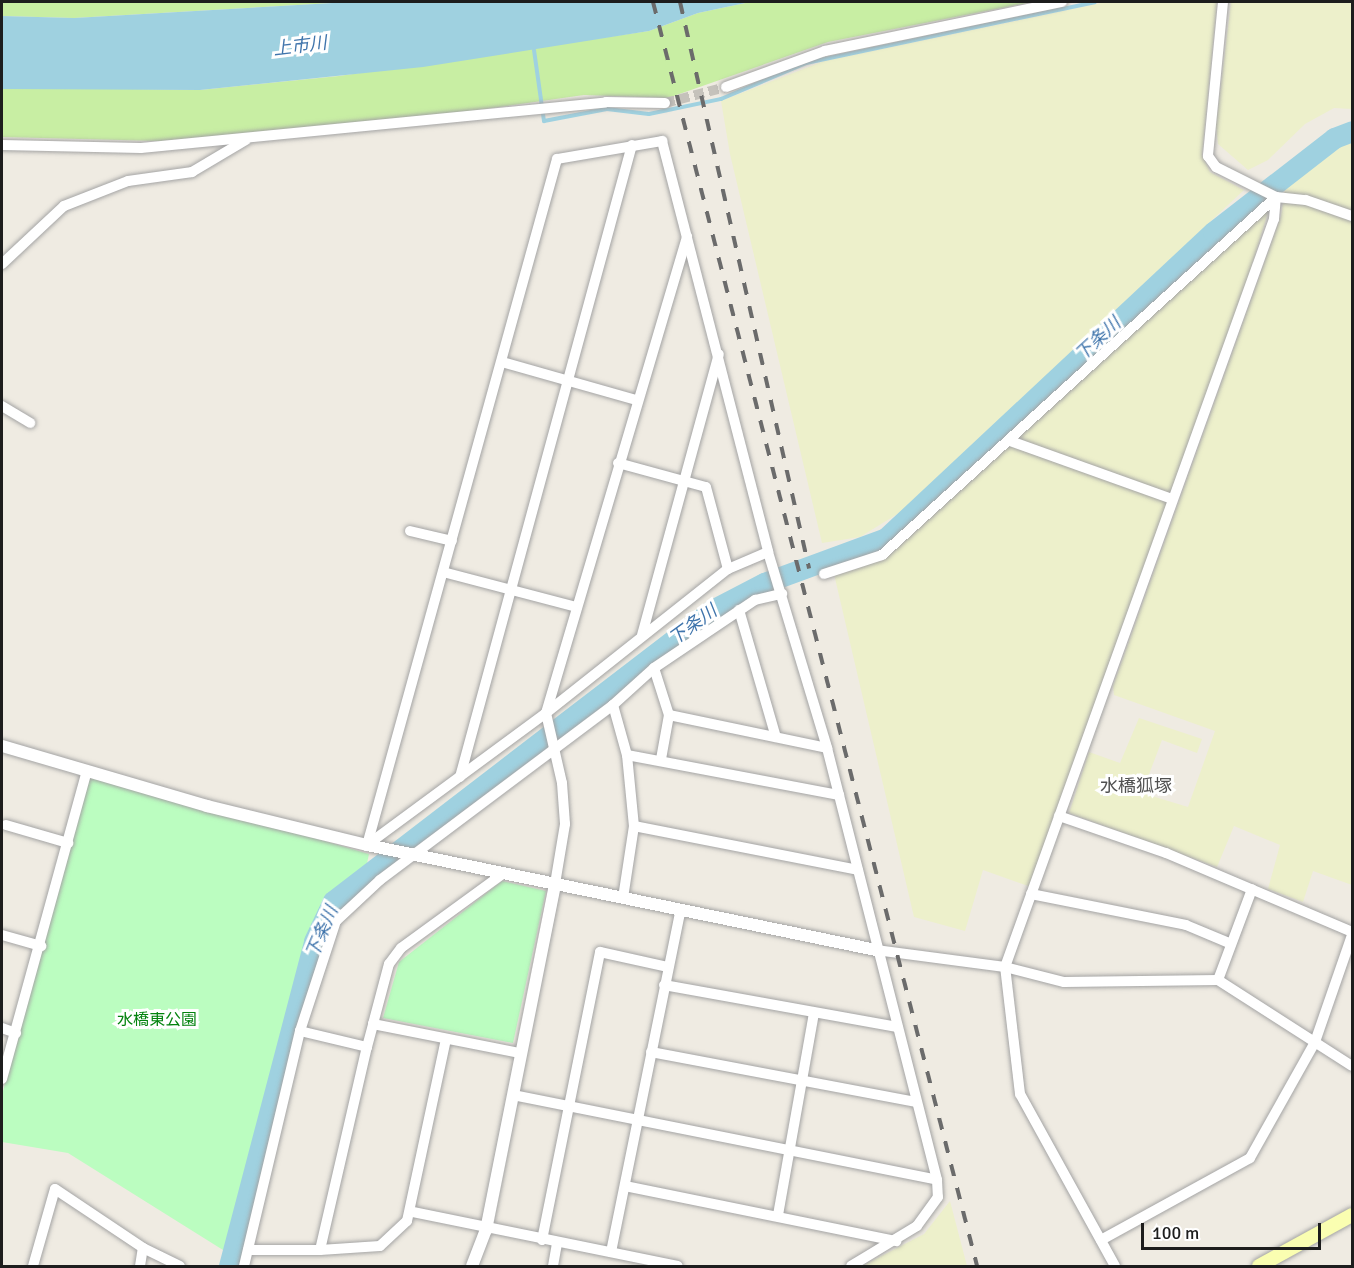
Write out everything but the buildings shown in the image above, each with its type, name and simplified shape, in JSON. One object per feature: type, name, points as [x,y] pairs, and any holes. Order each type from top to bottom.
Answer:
[{"type":"main road","points":[[1259,1266],[1353,1215]]},
{"type":"street","points":[[726,87],[825,51],[1062,2]]},
{"type":"street","points":[[1223,2],[1208,156],[1216,167],[1276,197],[1306,200],[1353,216]]},
{"type":"street","points":[[2,145],[141,148],[606,102],[665,103]]},
{"type":"street","points":[[2,264],[64,206],[128,181],[192,172],[248,138]]},
{"type":"street","points":[[373,847],[443,572],[557,159],[662,141],[719,352],[769,556],[827,748],[876,950],[937,1180],[938,1197],[928,1214],[896,1241],[851,1266]]},
{"type":"street","points":[[460,777],[566,380],[632,145]]},
{"type":"street","points":[[824,573],[882,555],[1011,441],[1276,197]]},
{"type":"street","points":[[1115,1266],[1020,1094],[1005,967],[1274,219],[1276,197]]},
{"type":"street","points":[[472,1266],[486,1230],[555,884],[564,824],[562,783],[551,747],[546,717],[636,400],[687,236]]},
{"type":"street","points":[[642,635],[719,352]]},
{"type":"street","points":[[502,362],[636,400]]},
{"type":"street","points":[[2,406],[30,423]]},
{"type":"street","points":[[1011,441],[1172,499]]},
{"type":"street","points":[[618,463],[706,487],[728,569]]},
{"type":"street","points":[[410,531],[452,540]]},
{"type":"street","points":[[373,847],[460,777],[546,717],[642,635],[728,569],[769,556]]},
{"type":"street","points":[[443,572],[576,606]]},
{"type":"street","points":[[244,1266],[300,1031],[336,921],[409,854],[551,747],[613,705],[654,668],[755,600],[780,590]]},
{"type":"street","points":[[740,610],[776,737]]},
{"type":"street","points":[[654,668],[669,715],[661,759]]},
{"type":"street","points":[[613,705],[627,754],[634,826],[623,898]]},
{"type":"street","points":[[669,715],[827,748]]},
{"type":"street","points":[[2,746],[373,847],[876,950],[1005,967],[1064,982],[1218,980],[1353,1066]]},
{"type":"street","points":[[627,754],[839,795]]},
{"type":"street","points":[[2,1078],[41,946],[87,771]]},
{"type":"street","points":[[1059,816],[1252,890],[1353,933],[1315,1042],[1250,1158],[1101,1240]]},
{"type":"street","points":[[6,825],[68,843]]},
{"type":"street","points":[[634,826],[858,870]]},
{"type":"street","points":[[320,1250],[367,1047],[389,964],[401,948],[501,875]]},
{"type":"street","points":[[1218,980],[1229,944],[1252,890]]},
{"type":"street","points":[[1031,894],[1186,925],[1229,944]]},
{"type":"street","points":[[611,1252],[681,909]]},
{"type":"street","points":[[2,935],[41,946]]},
{"type":"street","points":[[542,1240],[600,952],[668,967]]},
{"type":"street","points":[[664,986],[897,1027]]},
{"type":"street","points":[[778,1215],[814,1013]]},
{"type":"street","points":[[373,1024],[520,1053]]},
{"type":"street","points":[[2,1028],[16,1033]]},
{"type":"street","points":[[300,1031],[367,1047]]},
{"type":"street","points":[[248,1250],[320,1250],[380,1246],[412,1212],[446,1039]]},
{"type":"street","points":[[651,1052],[915,1102]]},
{"type":"street","points":[[513,1095],[937,1180]]},
{"type":"street","points":[[625,1186],[778,1215],[896,1241]]},
{"type":"street","points":[[33,1266],[55,1190],[143,1248],[180,1266]]},
{"type":"street","points":[[412,1212],[486,1230],[611,1252],[654,1264],[678,1266]]},
{"type":"street","points":[[553,1266],[557,1243]]},
{"type":"street","points":[[140,1266],[143,1248]]},
{"type":"green space","points":[[2,2],[350,2],[74,18],[2,16]]},
{"type":"green space","points":[[750,2],[1032,2],[828,42],[668,98],[584,95],[386,123],[159,141],[2,137],[2,87],[200,90],[339,76],[649,31],[698,13]]},
{"type":"green space","points":[[1106,2],[1217,2],[1202,155],[1210,172],[1244,190],[899,513],[860,537],[822,543],[730,154],[721,101],[824,61]]},
{"type":"green space","points":[[1231,2],[1352,2],[1352,109],[1334,108],[1305,124],[1268,160],[1248,170],[1218,144],[1216,126]]},
{"type":"green space","points":[[1352,136],[1352,885],[1313,871],[1303,902],[1268,889],[1280,845],[1234,826],[1217,867],[1069,813],[1089,752],[1120,763],[1139,718],[1202,739],[1197,753],[1162,740],[1142,793],[1188,807],[1215,731],[1114,695],[1113,686],[1281,216],[1285,189],[1325,151]]},
{"type":"green space","points":[[1269,209],[1241,301],[1031,887],[983,870],[965,931],[914,917],[834,574],[891,554]]},
{"type":"green space","name":"水橋東公園","points":[[87,771],[369,854],[365,873],[333,901],[314,941],[231,1255],[68,1153],[2,1142],[2,1095]]},
{"type":"green space","points":[[502,881],[546,891],[513,1043],[383,1018],[399,962]]},
{"type":"green space","points":[[950,1201],[967,1266],[862,1266],[924,1234]]},
{"type":"water","name":"上市川","points":[[350,2],[750,2],[698,13],[649,31],[423,67],[200,90],[2,89],[2,16],[74,18]]},
{"type":"waterway","points":[[534,50],[544,121],[607,109],[649,114],[721,99],[806,63],[1095,2]]},
{"type":"waterway","name":"下条川","points":[[229,1266],[314,941],[333,901],[712,610],[764,583],[886,538],[1213,232],[1334,138],[1352,131]]},
{"type":"tunnel","points":[[665,103],[726,87]]},
{"type":"railway","points":[[653,2],[977,1266]]},
{"type":"railway","points":[[680,2],[809,568]]},
{"type":"district","name":"水橋狐塚","points":[[1136,786]]}]
